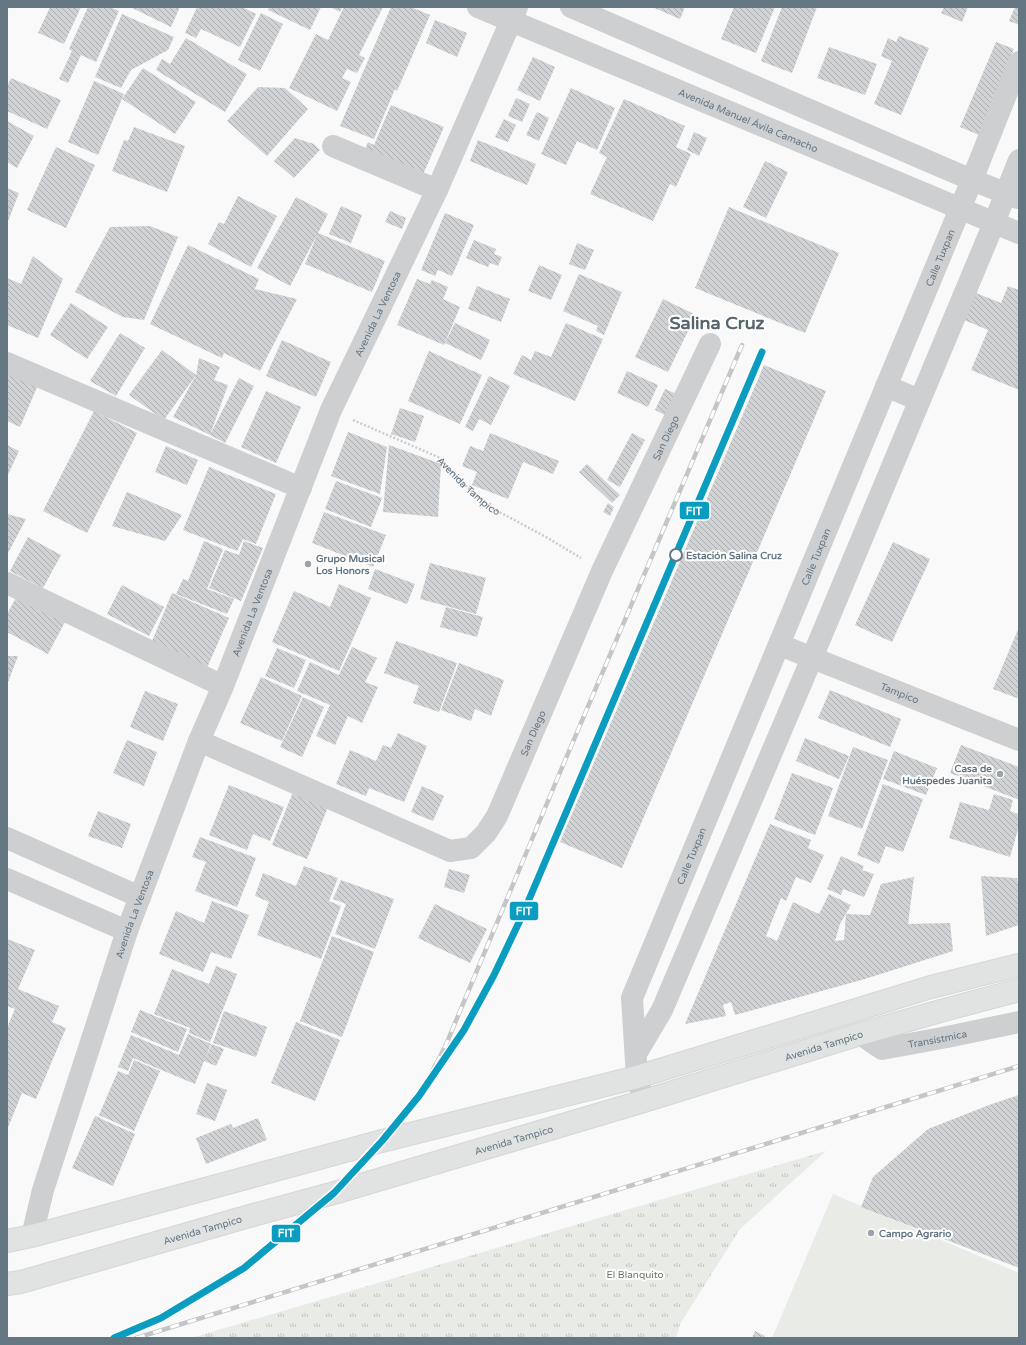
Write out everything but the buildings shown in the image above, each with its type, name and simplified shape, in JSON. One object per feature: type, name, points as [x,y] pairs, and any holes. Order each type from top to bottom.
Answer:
[{"type":"main road","points":[[7,1241],[32,1236],[382,1141],[637,1077],[931,987],[1019,965]]},
{"type":"main road","name":"Avenida Tampico","points":[[7,1284],[21,1282],[238,1219],[334,1194],[644,1101],[860,1034],[1019,990]]},
{"type":"street","name":"Avenida Manuel Ávila Camacho","points":[[478,7],[514,14],[1019,233]]},
{"type":"street","points":[[571,7],[1012,196]]},
{"type":"street","name":"Avenida La Ventosa","points":[[32,1236],[43,1190],[127,931],[199,741],[223,686],[331,410],[436,190],[514,14]]},
{"type":"street","name":"Calle Tuxpan","points":[[644,1101],[637,1077],[632,998],[780,645],[972,180],[1019,62]]},
{"type":"street","points":[[333,146],[436,190]]},
{"type":"street","points":[[636,1054],[662,1010],[812,658],[994,223],[1012,196],[1019,160]]},
{"type":"street","name":"San Diego","points":[[199,741],[450,851],[471,848],[486,833],[497,816],[602,571],[710,344]]},
{"type":"street","points":[[7,363],[301,488]]},
{"type":"street","points":[[886,386],[919,400]]},
{"type":"street","points":[[7,583],[223,686]]},
{"type":"street","name":"Tampico","points":[[780,645],[1019,740]]},
{"type":"street","points":[[7,838],[140,897]]},
{"type":"street","points":[[7,878],[127,931]]},
{"type":"street","name":"Transístmica","points":[[860,1034],[882,1049],[1019,1022]]},
{"type":"path","name":"Avenida Tampico","points":[[331,410],[438,457],[465,485],[490,507],[602,571]]},
{"type":"green space","name":"El Blanquito","points":[[826,1151],[740,1229],[680,1324],[676,1338],[191,1338]]},
{"type":"green space","name":"Campo Agrario","points":[[833,1194],[1019,1273],[1019,1338],[772,1338]]},
{"type":"railway","points":[[419,1096],[445,1047],[742,345]]},
{"type":"railway","points":[[136,1338],[1019,1066]]},
{"type":"transit line","name":"FIT","points":[[114,1338],[161,1318],[244,1268],[334,1193],[382,1141],[419,1096],[464,1030],[494,975],[522,916],[762,352]]},
{"type":"place","name":"Estación Salina Cruz","points":[[676,555]]},
{"type":"place","name":"Grupo Musical Los Honors","points":[[308,564]]},
{"type":"place","name":"Casa de Huéspedes Juanita","points":[[1000,774]]},
{"type":"place","name":"Campo Agrario","points":[[871,1233]]},
{"type":"district","name":"Salina Cruz","points":[[717,323]]}]
